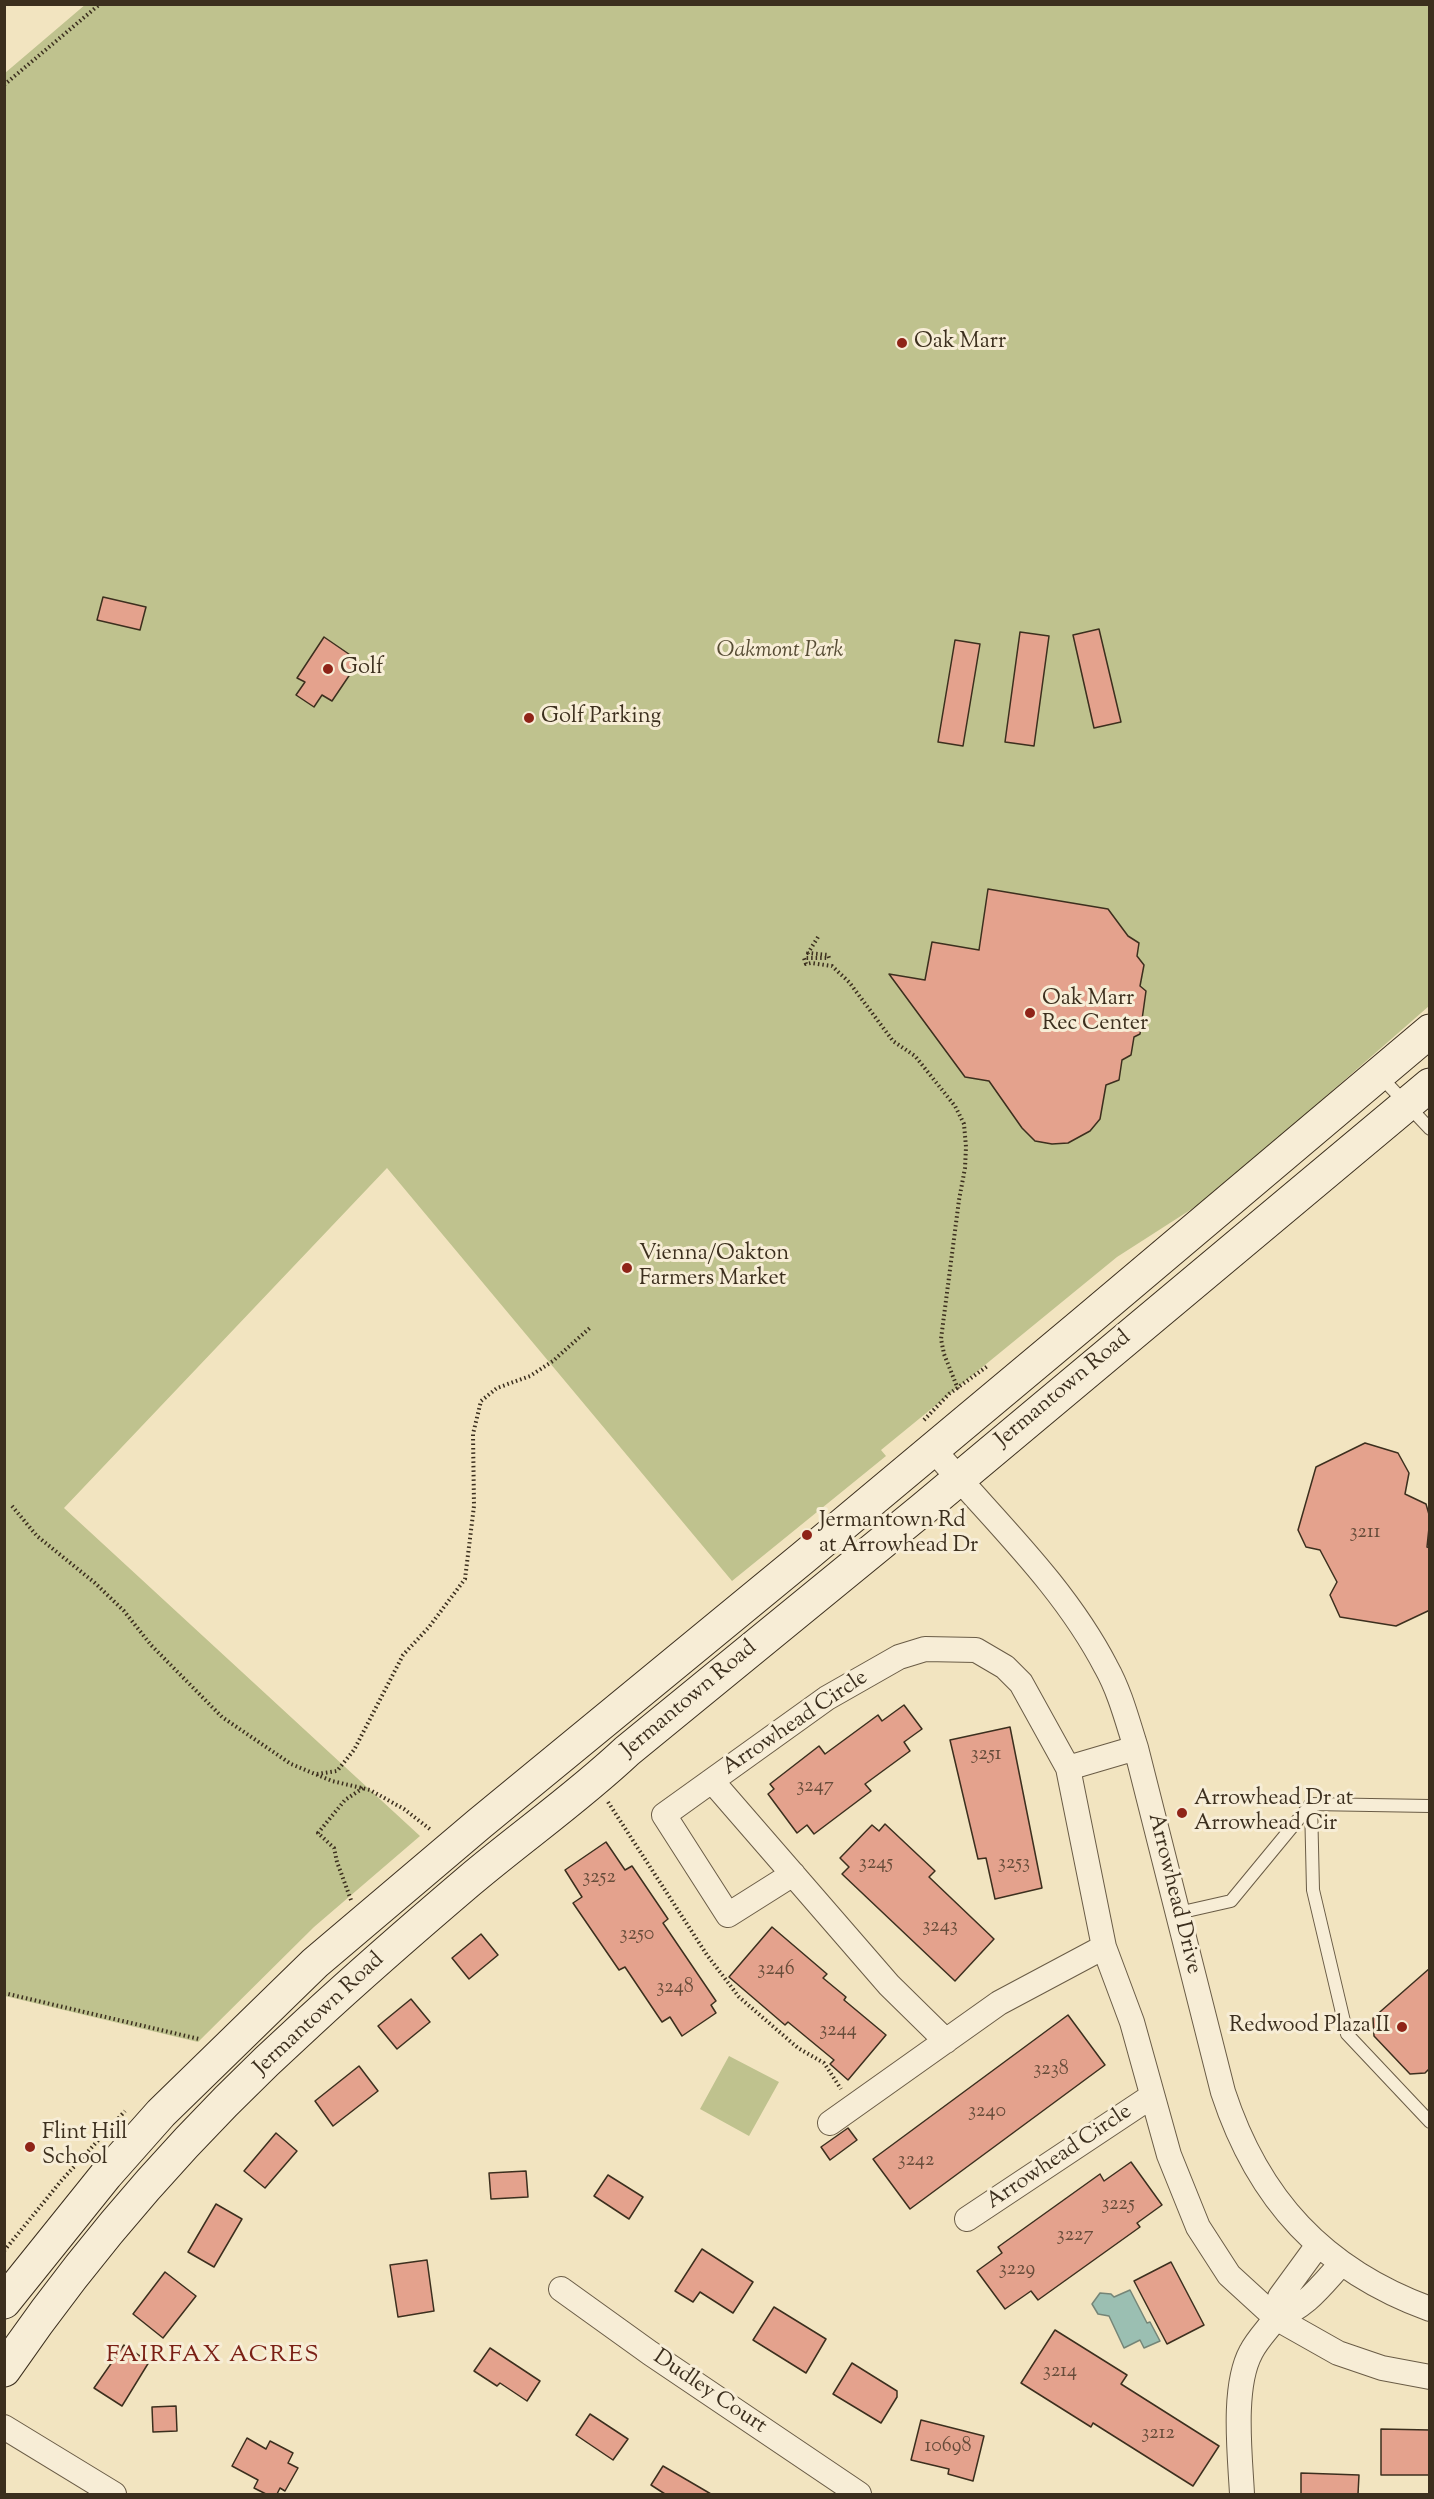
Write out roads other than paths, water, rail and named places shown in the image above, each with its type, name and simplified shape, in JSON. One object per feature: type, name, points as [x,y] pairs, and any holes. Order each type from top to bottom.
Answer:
[{"type":"main road","name":"Jermantown Road","points":[[4,2302],[92,2192],[161,2113],[315,1963],[933,1449],[1430,1031]]},
{"type":"main road","name":"Jermantown Road","points":[[4,2370],[73,2277],[148,2186],[196,2134],[307,2023],[472,1879],[594,1782],[627,1751],[959,1479],[1418,1095]]},
{"type":"street","name":"Arrowhead Drive","points":[[933,1449],[1058,1592],[1087,1633],[1120,1698],[1136,1748],[1223,2092],[1233,2123],[1250,2160],[1273,2196],[1298,2227],[1318,2245],[1370,2283],[1430,2309]]},
{"type":"street","name":"Arrowhead Circle","points":[[793,1874],[728,1915],[664,1815],[827,1698],[899,1657],[925,1649],[976,1650],[1005,1667],[1021,1683],[1068,1768],[1104,1947],[1132,2022],[1169,2155],[1198,2227],[1229,2275],[1275,2318],[1338,2353],[1382,2368],[1430,2377]]},
{"type":"street","points":[[1068,1768],[1136,1748]]},
{"type":"street","name":"Arrowhead Circle","points":[[712,1780],[889,1985],[946,2042]]},
{"type":"street","points":[[830,2123],[999,2003],[1104,1947]]},
{"type":"street","name":"Arrowhead Circle","points":[[967,2219],[1152,2096]]},
{"type":"street","points":[[1242,2494],[1239,2412],[1250,2353],[1275,2318],[1280,2297],[1318,2245]]},
{"type":"street","points":[[1275,2318],[1293,2312],[1306,2303],[1341,2264]]},
{"type":"street","name":"Dudley Court","points":[[561,2289],[650,2353],[859,2494]]},
{"type":"street","points":[[4,2427],[114,2494]]},
{"type":"lane","points":[[1379,1075],[1418,1095],[1430,1129]]},
{"type":"lane","points":[[1178,1913],[1231,1901],[1311,1804]]},
{"type":"lane","points":[[1311,1804],[1430,1806]]},
{"type":"lane","points":[[1311,1804],[1313,1890],[1347,2034],[1430,2122]]},
{"type":"water","points":[[1130,2290],[1147,2323],[1150,2322],[1160,2341],[1144,2348],[1140,2340],[1124,2348],[1109,2316],[1098,2314],[1092,2304],[1100,2293],[1111,2294],[1114,2297]]},
{"type":"place","name":"Oak Marr","points":[[902,343]]},
{"type":"place","name":"Golf","points":[[328,669]]},
{"type":"place","name":"Golf Parking","points":[[529,718]]},
{"type":"place","name":"Oak Marr Rec Center","points":[[1030,1013]]},
{"type":"place","name":"Vienna/Oakton Farmers Market","points":[[627,1268]]},
{"type":"place","name":"Jermantown Rd at Arrowhead Dr","points":[[807,1535]]},
{"type":"place","name":"Arrowhead Dr at Arrowhead Cir","points":[[1182,1813]]},
{"type":"place","name":"Redwood Plaza II","points":[[1402,2027]]},
{"type":"place","name":"Flint Hill School","points":[[30,2147]]},
{"type":"district","name":"FAIRFAX ACRES","points":[[213,2357]]},
{"type":"park label","name":"Oakmont Park","points":[[780,652]]}]
